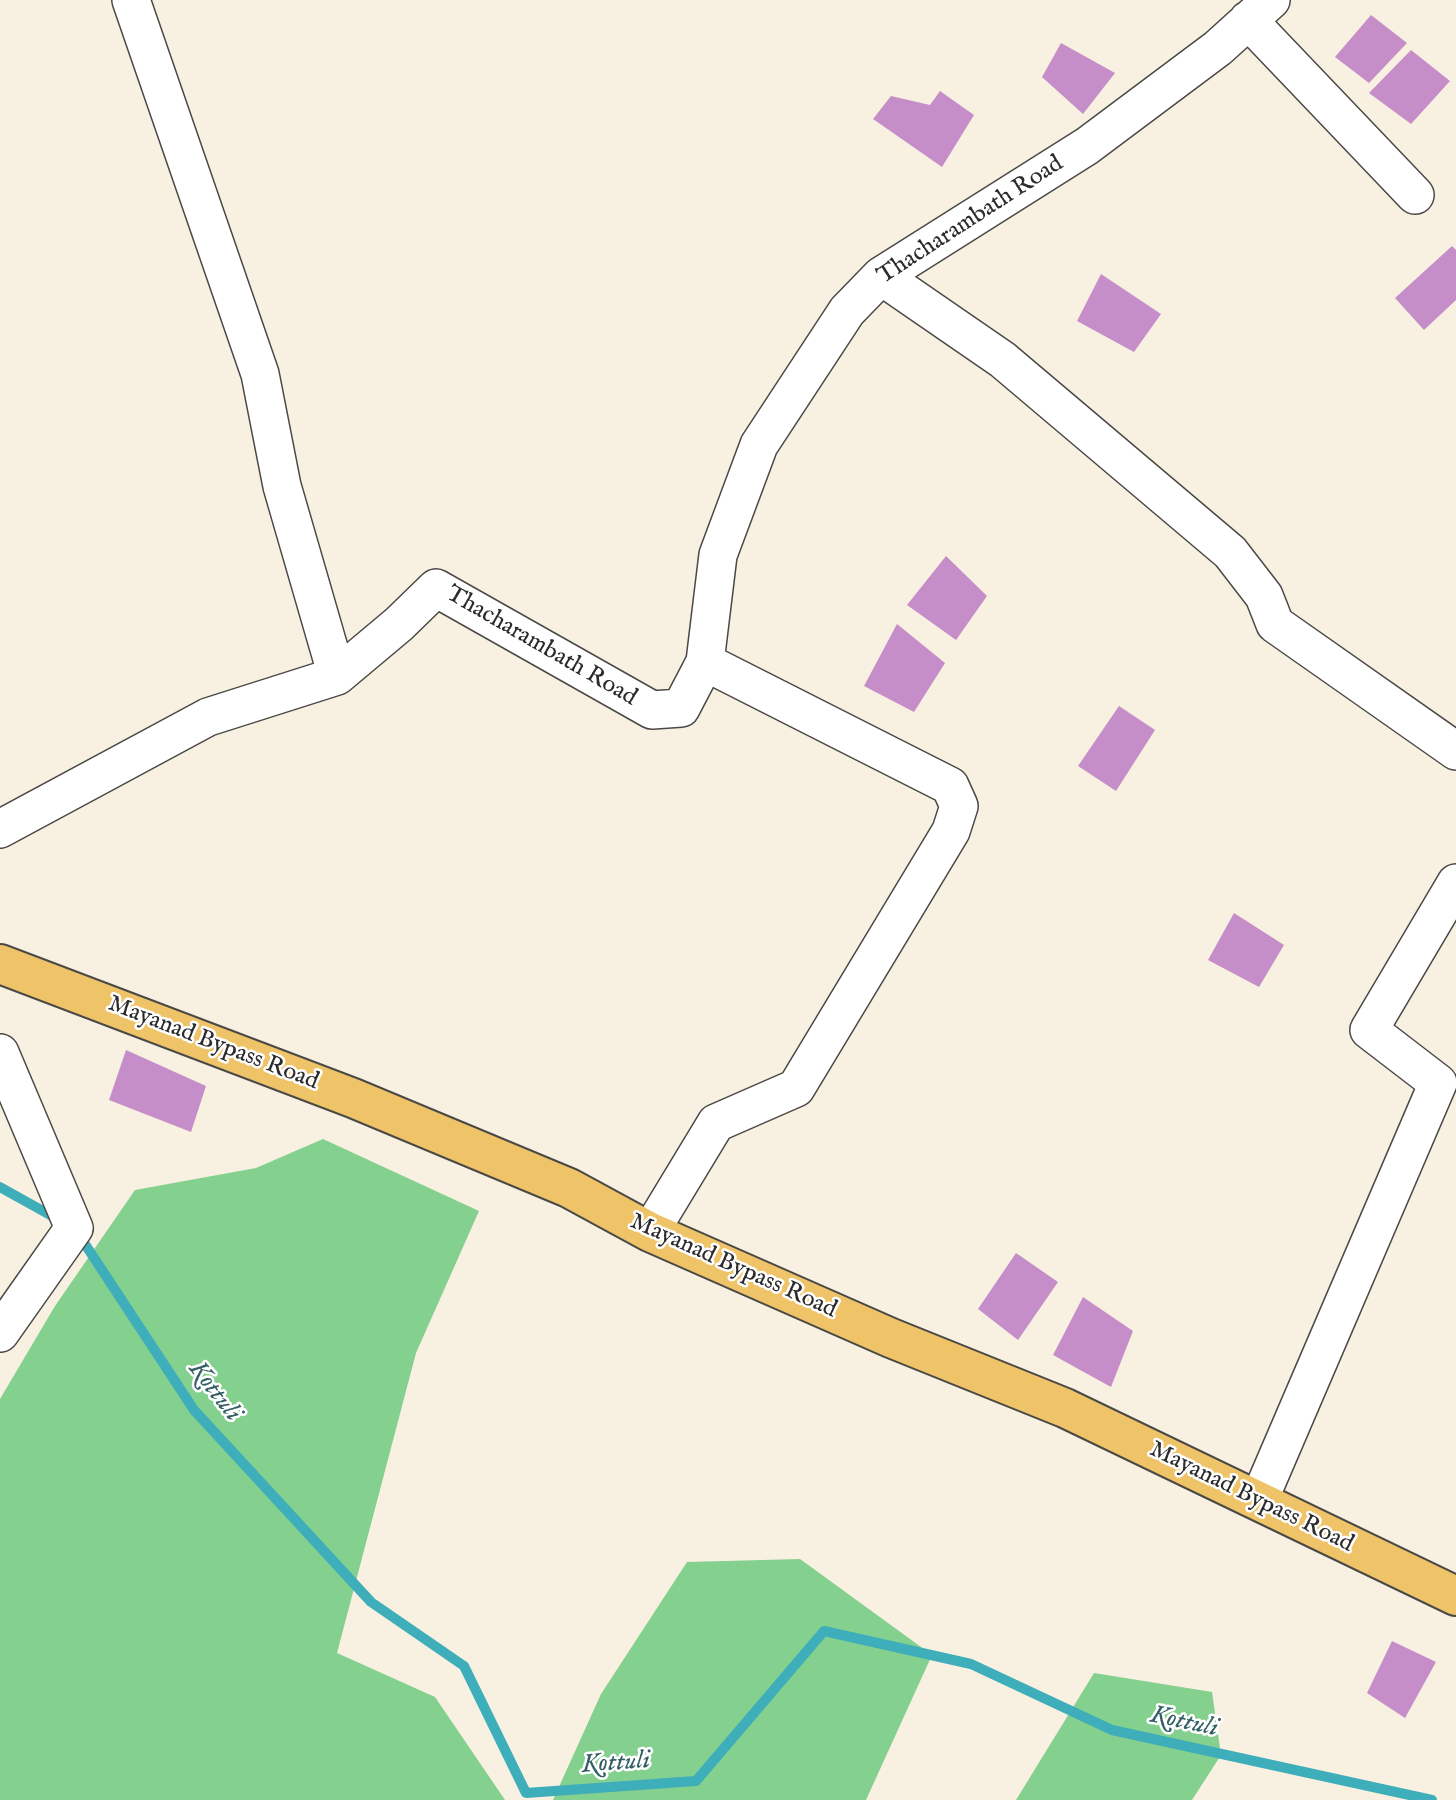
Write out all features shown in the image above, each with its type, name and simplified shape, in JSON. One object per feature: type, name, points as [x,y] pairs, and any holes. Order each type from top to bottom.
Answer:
[{"type":"main road","name":"Mayanad Bypass Road","points":[[0,964],[354,1098],[569,1188],[650,1232],[891,1338],[1065,1408],[1456,1596]]},
{"type":"street","points":[[0,828],[208,716],[337,676],[282,486],[260,374],[131,0]]},
{"type":"street","points":[[1259,10],[1415,195]]},
{"type":"street","name":"Thacharambath Road","points":[[337,676],[399,624],[436,587],[652,710],[681,708],[705,662],[718,555],[760,445],[847,311],[881,276],[1087,146],[1218,48],[1259,10]]},
{"type":"street","points":[[881,276],[1003,360],[1230,552],[1264,596],[1275,624],[1456,751]]},
{"type":"street","points":[[650,1232],[716,1124],[796,1088],[950,831],[960,806],[950,786],[705,662]]},
{"type":"street","points":[[1259,1500],[1438,1083],[1369,1030],[1456,883]]},
{"type":"street","points":[[0,1053],[74,1228],[0,1333]]},
{"type":"green space","points":[[323,1139],[479,1211],[416,1353],[337,1653],[435,1697],[505,1800],[0,1800],[0,1399],[55,1306],[135,1190],[256,1168]]},
{"type":"green space","points":[[800,1559],[932,1655],[866,1800],[553,1800],[601,1694],[687,1562]]},
{"type":"green space","points":[[1094,1673],[1212,1692],[1221,1755],[1192,1800],[1016,1800]]},
{"type":"building","points":[[1371,15],[1407,43],[1369,83],[1335,57]]},
{"type":"building","points":[[1061,43],[1115,73],[1083,114],[1042,77]]},
{"type":"building","points":[[1411,50],[1450,81],[1411,124],[1369,93]]},
{"type":"building","points":[[940,91],[974,115],[942,167],[873,119],[891,96],[930,105]]},
{"type":"building","points":[[1452,246],[1456,250],[1456,300],[1424,330],[1395,298]]},
{"type":"building","points":[[1101,274],[1161,314],[1134,352],[1077,321]]},
{"type":"building","points":[[946,556],[987,596],[956,640],[907,605]]},
{"type":"building","points":[[897,624],[945,663],[914,712],[864,686]]},
{"type":"building","points":[[1119,706],[1155,730],[1116,791],[1078,766]]},
{"type":"building","points":[[1234,913],[1284,945],[1259,987],[1208,960]]},
{"type":"building","points":[[126,1050],[206,1086],[191,1132],[109,1100]]},
{"type":"building","points":[[1016,1253],[1058,1282],[1018,1340],[978,1309]]},
{"type":"building","points":[[1083,1297],[1133,1331],[1111,1387],[1053,1355]]},
{"type":"building","points":[[1392,1641],[1436,1662],[1405,1718],[1367,1693]]},
{"type":"waterway","name":"Kottuli","points":[[0,1187],[61,1221]]},
{"type":"waterway","name":"Kottuli","points":[[79,1235],[194,1410],[371,1602],[464,1666],[526,1793],[696,1781],[824,1631],[971,1664],[1112,1730],[1432,1800]]}]
